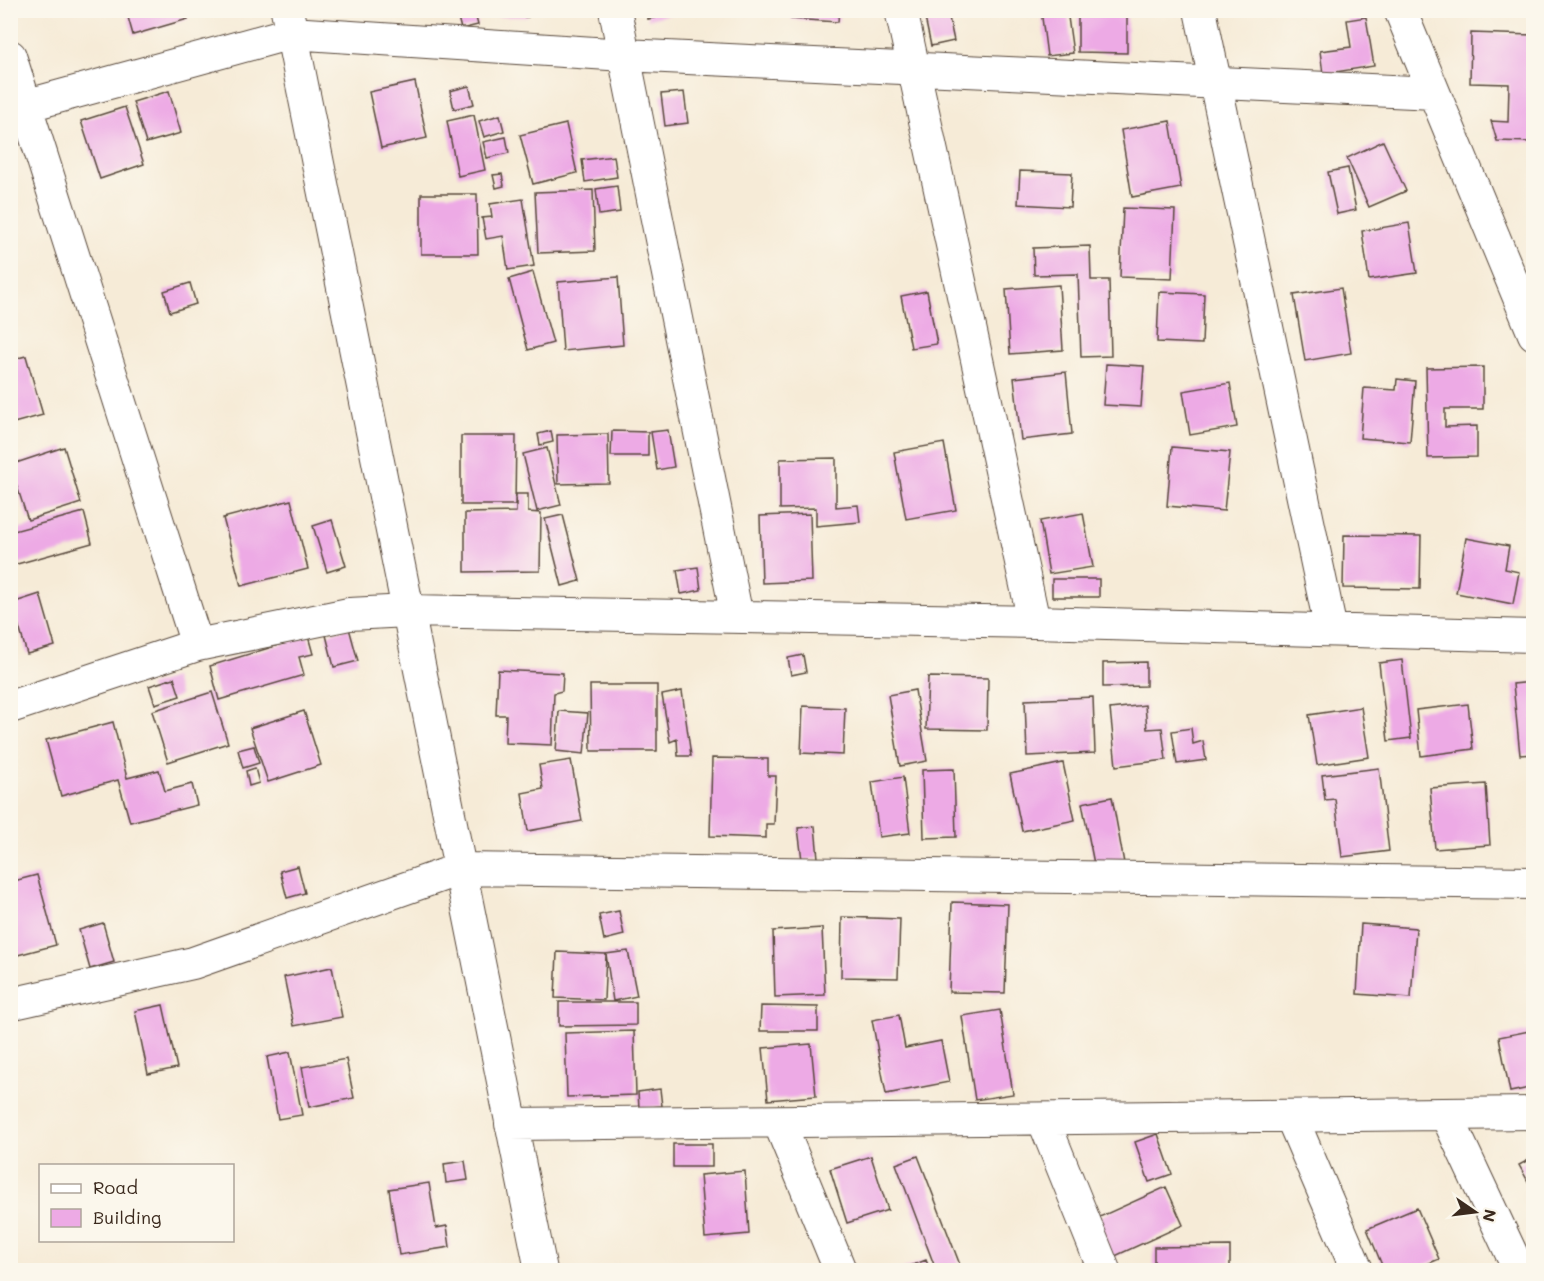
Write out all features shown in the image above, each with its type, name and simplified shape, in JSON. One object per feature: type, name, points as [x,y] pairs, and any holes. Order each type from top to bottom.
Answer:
[{"type":"street","points":[[615,10],[737,617]]},
{"type":"street","points":[[901,10],[1034,622]]},
{"type":"street","points":[[1200,10],[1331,630]]},
{"type":"street","points":[[1401,10],[1533,334]]},
{"type":"street","points":[[289,22],[541,1270]]},
{"type":"street","points":[[18,108],[289,22],[624,55],[1434,93]]},
{"type":"street","points":[[10,56],[18,108],[197,645]]},
{"type":"street","points":[[10,707],[197,645],[349,614],[408,611],[1034,622],[1533,636]]},
{"type":"street","points":[[10,1004],[193,963],[460,869],[1533,883]]},
{"type":"street","points":[[511,1124],[1533,1113]]},
{"type":"street","points":[[1446,1114],[1519,1270]]},
{"type":"street","points":[[1291,1116],[1357,1270]]},
{"type":"street","points":[[1043,1119],[1104,1270]]},
{"type":"street","points":[[778,1122],[840,1270]]},
{"type":"building","points":[[126,10],[185,10],[188,19],[133,35]]},
{"type":"building","points":[[456,10],[474,10],[478,25],[461,29]]},
{"type":"building","points":[[480,10],[528,10],[528,17],[480,16]]},
{"type":"building","points":[[646,10],[684,10],[685,11],[648,19]]},
{"type":"building","points":[[792,10],[839,10],[838,22],[791,19]]},
{"type":"building","points":[[1041,10],[1067,10],[1073,53],[1047,56]]},
{"type":"building","points":[[1078,10],[1127,10],[1127,53],[1078,52]]},
{"type":"building","points":[[948,13],[954,41],[931,46],[925,18]]},
{"type":"building","points":[[1366,17],[1374,66],[1323,74],[1320,51],[1351,47],[1347,20]]},
{"type":"building","points":[[1471,33],[1534,35],[1533,142],[1497,141],[1491,121],[1508,122],[1509,84],[1470,83]]},
{"type":"building","points":[[415,82],[427,138],[381,148],[369,92]]},
{"type":"building","points":[[469,86],[474,104],[454,109],[450,91]]},
{"type":"building","points":[[169,91],[181,133],[146,143],[133,102]]},
{"type":"building","points":[[684,92],[688,123],[665,126],[661,94]]},
{"type":"building","points":[[125,107],[144,164],[100,179],[81,121]]},
{"type":"building","points":[[474,115],[485,170],[458,176],[447,121]]},
{"type":"building","points":[[500,115],[504,131],[484,137],[479,121]]},
{"type":"building","points":[[1170,121],[1181,188],[1132,197],[1121,130]]},
{"type":"building","points":[[566,124],[577,173],[533,184],[520,135]]},
{"type":"building","points":[[506,137],[509,153],[487,158],[483,142]]},
{"type":"building","points":[[1383,141],[1406,191],[1369,207],[1347,158]]},
{"type":"building","points":[[614,156],[617,177],[585,182],[582,160]]},
{"type":"building","points":[[1348,168],[1356,210],[1337,214],[1328,172]]},
{"type":"building","points":[[1020,171],[1072,173],[1070,207],[1018,204]]},
{"type":"building","points":[[502,174],[504,186],[496,188],[493,175]]},
{"type":"building","points":[[617,186],[620,212],[599,215],[596,189]]},
{"type":"building","points":[[593,190],[595,251],[538,253],[535,192]]},
{"type":"building","points":[[421,194],[477,194],[478,254],[421,254]]},
{"type":"building","points":[[523,199],[534,266],[508,270],[503,236],[486,239],[482,218],[492,217],[490,204]]},
{"type":"building","points":[[1123,208],[1175,210],[1172,279],[1120,277]]},
{"type":"building","points":[[1409,223],[1417,273],[1369,280],[1362,231]]},
{"type":"building","points":[[1090,246],[1091,280],[1109,280],[1111,356],[1081,357],[1078,274],[1034,275],[1033,248]]},
{"type":"building","points":[[533,272],[553,343],[528,350],[509,279]]},
{"type":"building","points":[[618,277],[623,345],[563,351],[558,282]]},
{"type":"building","points":[[190,283],[196,304],[170,312],[164,291]]},
{"type":"building","points":[[1059,285],[1063,350],[1010,354],[1006,289]]},
{"type":"building","points":[[1341,288],[1351,353],[1305,361],[1294,295]]},
{"type":"building","points":[[927,291],[937,344],[911,348],[901,296]]},
{"type":"building","points":[[1159,292],[1204,294],[1202,344],[1157,342]]},
{"type":"building","points":[[26,356],[43,415],[10,424],[10,360]]},
{"type":"building","points":[[1106,364],[1144,366],[1141,407],[1103,405]]},
{"type":"building","points":[[1483,367],[1483,409],[1445,409],[1445,427],[1477,426],[1477,457],[1428,458],[1426,368]]},
{"type":"building","points":[[1066,372],[1072,434],[1021,440],[1014,378]]},
{"type":"building","points":[[1397,379],[1415,381],[1410,442],[1360,438],[1364,388],[1396,390]]},
{"type":"building","points":[[1230,383],[1237,427],[1190,435],[1183,391]]},
{"type":"building","points":[[668,430],[674,467],[657,470],[651,432]]},
{"type":"building","points":[[551,431],[553,442],[540,445],[538,434]]},
{"type":"building","points":[[612,431],[648,432],[648,456],[611,456]]},
{"type":"building","points":[[608,434],[609,483],[558,484],[557,435]]},
{"type":"building","points":[[461,436],[516,436],[515,505],[461,505]]},
{"type":"building","points":[[944,443],[956,510],[906,519],[894,452]]},
{"type":"building","points":[[64,447],[81,503],[28,520],[10,465]]},
{"type":"building","points":[[1172,447],[1230,452],[1224,511],[1167,506]]},
{"type":"building","points":[[547,448],[561,505],[537,511],[523,454]]},
{"type":"building","points":[[836,458],[836,507],[858,505],[860,522],[816,526],[816,508],[780,509],[780,459]]},
{"type":"building","points":[[516,494],[528,494],[528,512],[541,513],[540,571],[465,572],[465,513],[516,512]]},
{"type":"building","points":[[291,500],[308,569],[241,586],[223,518]]},
{"type":"building","points":[[84,512],[92,543],[10,566],[10,532]]},
{"type":"building","points":[[1083,513],[1093,567],[1049,574],[1040,521]]},
{"type":"building","points":[[810,514],[812,581],[762,583],[760,516]]},
{"type":"building","points":[[563,515],[580,581],[562,586],[545,519]]},
{"type":"building","points":[[332,520],[346,566],[327,572],[313,526]]},
{"type":"building","points":[[1344,535],[1421,536],[1420,589],[1343,588]]},
{"type":"building","points":[[1466,538],[1509,546],[1505,569],[1519,572],[1513,604],[1456,593]]},
{"type":"building","points":[[698,567],[701,590],[681,594],[677,570]]},
{"type":"building","points":[[1052,579],[1099,579],[1099,597],[1052,597]]},
{"type":"building","points":[[40,594],[55,646],[27,654],[12,603]]},
{"type":"building","points":[[349,628],[358,661],[334,667],[326,635]]},
{"type":"building","points":[[308,636],[313,654],[299,657],[304,675],[219,700],[210,666]]},
{"type":"building","points":[[803,655],[806,672],[791,675],[788,658]]},
{"type":"building","points":[[1402,660],[1411,738],[1388,741],[1379,663]]},
{"type":"building","points":[[1146,662],[1146,686],[1103,687],[1103,663]]},
{"type":"building","points":[[498,670],[563,673],[562,691],[554,693],[552,745],[505,743],[506,715],[496,715]]},
{"type":"building","points":[[928,677],[988,678],[987,730],[926,729]]},
{"type":"building","points":[[174,678],[180,696],[155,704],[149,686]]},
{"type":"building","points":[[1534,682],[1534,754],[1520,755],[1513,684]]},
{"type":"building","points":[[590,685],[657,685],[657,751],[591,751]]},
{"type":"building","points":[[915,690],[927,761],[900,766],[888,695]]},
{"type":"building","points":[[682,691],[691,756],[678,756],[677,739],[670,742],[662,695]]},
{"type":"building","points":[[212,692],[228,743],[168,762],[152,711]]},
{"type":"building","points":[[1093,697],[1095,753],[1027,756],[1025,700]]},
{"type":"building","points":[[1468,704],[1473,749],[1421,756],[1416,710]]},
{"type":"building","points":[[1145,705],[1147,729],[1162,728],[1166,760],[1116,766],[1110,709]]},
{"type":"building","points":[[803,706],[845,708],[843,755],[801,753]]},
{"type":"building","points":[[1361,707],[1369,757],[1317,765],[1309,715]]},
{"type":"building","points":[[304,711],[321,765],[268,782],[250,728]]},
{"type":"building","points":[[559,711],[588,713],[584,754],[556,751]]},
{"type":"building","points":[[113,722],[127,778],[159,770],[165,791],[192,784],[197,805],[130,822],[118,780],[61,796],[46,740]]},
{"type":"building","points":[[1191,728],[1193,744],[1203,741],[1206,760],[1177,764],[1172,731]]},
{"type":"building","points":[[254,746],[259,763],[243,768],[238,750]]},
{"type":"building","points":[[712,758],[768,759],[768,776],[776,776],[774,824],[766,824],[766,838],[710,836]]},
{"type":"building","points":[[571,760],[582,821],[528,831],[522,793],[543,789],[539,765]]},
{"type":"building","points":[[1063,763],[1075,820],[1022,831],[1010,774]]},
{"type":"building","points":[[255,768],[259,783],[249,786],[246,771]]},
{"type":"building","points":[[1379,768],[1389,851],[1342,857],[1335,799],[1325,800],[1322,775]]},
{"type":"building","points":[[954,769],[956,837],[924,838],[922,770]]},
{"type":"building","points":[[903,777],[910,833],[879,837],[872,782]]},
{"type":"building","points":[[1486,784],[1490,845],[1435,849],[1430,788]]},
{"type":"building","points":[[1112,797],[1124,863],[1095,869],[1082,803]]},
{"type":"building","points":[[815,826],[818,858],[802,860],[798,828]]},
{"type":"building","points":[[298,866],[305,893],[287,898],[280,871]]},
{"type":"building","points":[[37,875],[56,945],[10,957],[10,882]]},
{"type":"building","points":[[952,902],[1008,904],[1005,993],[949,992]]},
{"type":"building","points":[[619,911],[624,935],[604,940],[599,915]]},
{"type":"building","points":[[842,917],[900,919],[898,978],[841,977]]},
{"type":"building","points":[[103,923],[114,962],[90,969],[79,930]]},
{"type":"building","points":[[1361,924],[1416,928],[1411,998],[1357,994]]},
{"type":"building","points":[[822,928],[825,995],[775,997],[773,931]]},
{"type":"building","points":[[628,951],[637,996],[613,1001],[606,954]]},
{"type":"building","points":[[557,952],[606,954],[604,1000],[555,998]]},
{"type":"building","points":[[332,967],[342,1017],[294,1026],[284,977]]},
{"type":"building","points":[[559,1002],[636,1002],[636,1025],[559,1026]]},
{"type":"building","points":[[163,1005],[177,1068],[148,1074],[135,1011]]},
{"type":"building","points":[[761,1006],[818,1007],[818,1031],[760,1031]]},
{"type":"building","points":[[1000,1010],[1013,1094],[975,1100],[962,1016]]},
{"type":"building","points":[[899,1015],[905,1048],[941,1041],[949,1082],[886,1094],[872,1020]]},
{"type":"building","points":[[1534,1030],[1534,1087],[1510,1092],[1499,1037]]},
{"type":"building","points":[[634,1031],[636,1095],[567,1097],[565,1033]]},
{"type":"building","points":[[811,1044],[816,1096],[768,1100],[763,1048]]},
{"type":"building","points":[[290,1052],[302,1115],[278,1119],[267,1057]]},
{"type":"building","points":[[346,1059],[354,1098],[309,1107],[302,1067]]},
{"type":"building","points":[[660,1089],[662,1106],[639,1108],[638,1092]]},
{"type":"building","points":[[1158,1134],[1172,1174],[1149,1182],[1135,1142]]},
{"type":"building","points":[[673,1144],[712,1144],[712,1167],[673,1167]]},
{"type":"building","points":[[871,1156],[888,1210],[847,1223],[830,1169]]},
{"type":"building","points":[[918,1156],[962,1270],[936,1270],[896,1164]]},
{"type":"building","points":[[1534,1157],[1534,1192],[1519,1165]]},
{"type":"building","points":[[465,1161],[468,1180],[446,1183],[444,1164]]},
{"type":"building","points":[[745,1171],[749,1234],[705,1238],[700,1175]]},
{"type":"building","points":[[429,1183],[436,1228],[447,1226],[450,1247],[399,1255],[389,1189]]},
{"type":"building","points":[[1166,1187],[1183,1225],[1113,1257],[1095,1219]]},
{"type":"building","points":[[1417,1208],[1439,1259],[1413,1270],[1384,1270],[1367,1229]]},
{"type":"building","points":[[1230,1246],[1230,1270],[1154,1270],[1154,1247]]},
{"type":"building","points":[[926,1260],[930,1270],[900,1270]]}]
